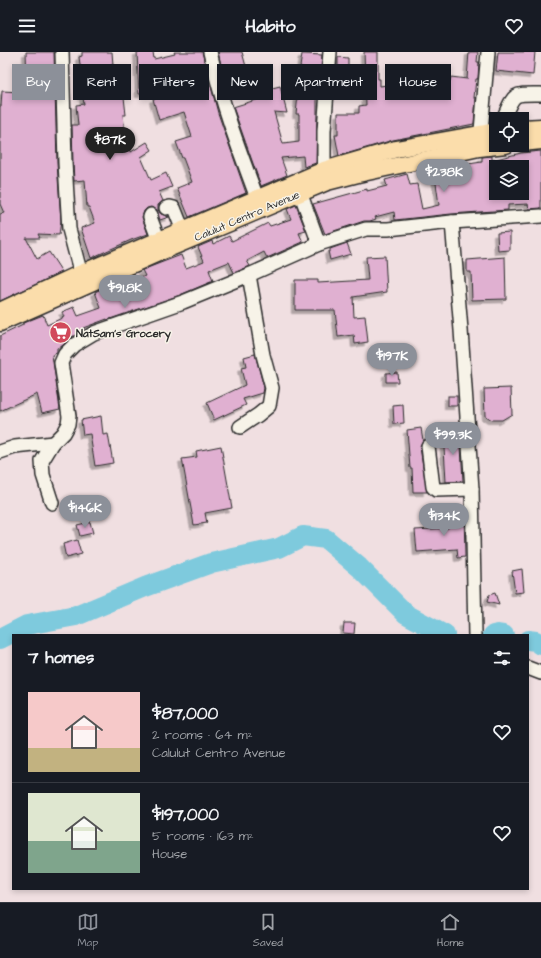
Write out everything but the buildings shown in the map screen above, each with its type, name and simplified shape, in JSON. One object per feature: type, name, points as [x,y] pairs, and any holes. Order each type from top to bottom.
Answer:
[{"type":"main road","points":[[529,127],[541,126]]},
{"type":"main road","name":"Calulut Centro Avenue","points":[[0,311],[82,280],[259,203],[396,149],[485,138]]},
{"type":"main road","points":[[529,142],[541,141]]},
{"type":"main road","name":"Calulut Centro Avenue","points":[[0,323],[82,280]]},
{"type":"street","points":[[62,52],[65,163],[69,229],[82,280]]},
{"type":"street","points":[[210,52],[216,79],[232,130],[259,203]]},
{"type":"street","points":[[326,176],[324,131],[330,52]]},
{"type":"street","points":[[485,138],[488,52]]},
{"type":"street","points":[[506,112],[515,95],[541,94]]},
{"type":"street","points":[[298,187],[319,244]]},
{"type":"street","points":[[166,208],[174,208],[185,235]]},
{"type":"street","points":[[151,215],[150,217],[160,245]]},
{"type":"street","points":[[52,503],[42,475],[42,461],[53,443],[68,424],[69,416],[61,363],[65,354],[74,345],[94,333],[183,302],[319,244],[366,229],[388,229],[452,222],[541,216]]},
{"type":"street","points":[[452,222],[472,489],[475,633]]},
{"type":"street","points":[[240,427],[258,416],[269,406],[272,388],[263,355],[249,275]]},
{"type":"street","points":[[0,452],[15,447],[53,443]]},
{"type":"street","points":[[428,446],[433,487],[436,490],[472,489]]},
{"type":"street","points":[[529,668],[541,673]]},
{"type":"waterway","points":[[0,639],[27,625],[76,616],[145,587],[211,563],[279,548],[303,536],[326,539],[359,567],[406,614],[443,634]]},
{"type":"waterway","points":[[529,640],[536,641],[541,645]]},
{"type":"place","name":"NatSam's Grocery","points":[[61,333]]}]
